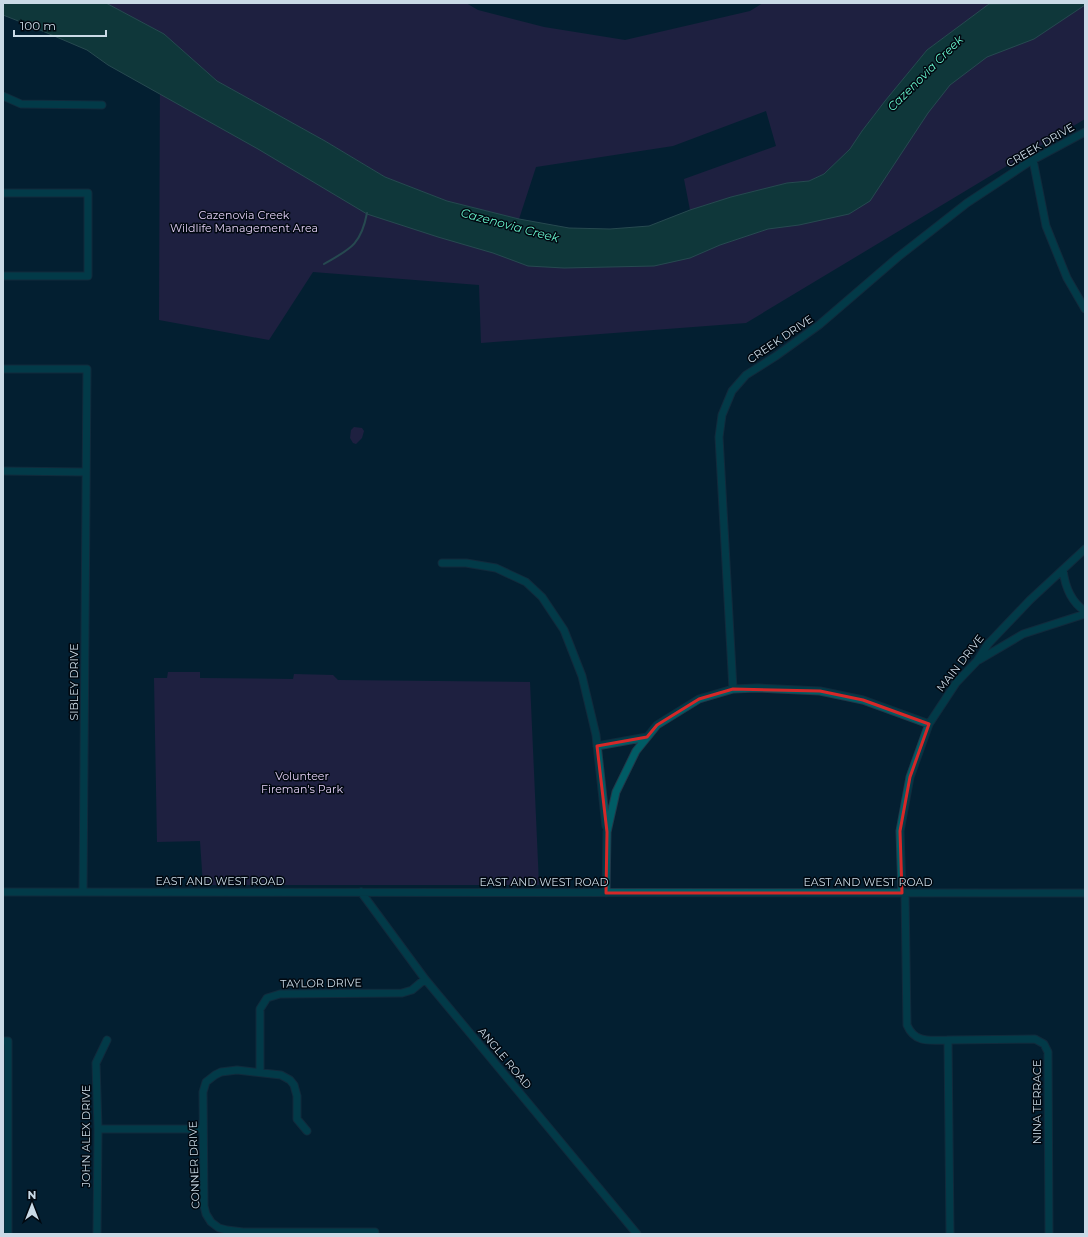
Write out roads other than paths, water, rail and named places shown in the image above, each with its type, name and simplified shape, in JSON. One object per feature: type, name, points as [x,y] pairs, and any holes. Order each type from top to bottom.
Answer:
[{"type":"street","points":[[3,96],[21,104],[102,105]]},
{"type":"street","name":"CREEK DRIVE","points":[[733,689],[719,437],[722,415],[732,390],[746,375],[819,326],[898,257],[968,203],[1033,160],[1085,132]]},
{"type":"street","points":[[1033,160],[1046,226],[1067,278],[1085,309]]},
{"type":"street","points":[[3,193],[88,193],[88,276],[3,276]]},
{"type":"street","name":"SIBLEY DRIVE","points":[[3,369],[86,369],[83,892]]},
{"type":"street","points":[[3,471],[86,472]]},
{"type":"street","name":"MAIN DRIVE","points":[[904,893],[900,831],[910,777],[929,724],[956,683],[977,661],[988,644],[1030,600],[1085,549]]},
{"type":"street","points":[[442,563],[466,563],[496,568],[526,582],[542,597],[564,630],[582,676],[596,736],[607,832],[606,893]]},
{"type":"street","points":[[977,661],[1023,634],[1085,612],[1074,602],[1069,594],[1063,570]]},
{"type":"street","points":[[607,832],[616,792],[636,751],[657,725],[699,699],[733,689],[757,688],[820,691],[863,700],[929,724]]},
{"type":"street","points":[[597,746],[647,737]]},
{"type":"street","name":"EAST AND WEST ROAD","points":[[3,892],[1085,893]]},
{"type":"street","name":"ANGLE ROAD","points":[[360,892],[425,979],[637,1234]]},
{"type":"street","name":"NINA TERRACE","points":[[904,893],[907,1025],[910,1031],[918,1038],[923,1040],[1035,1039],[1044,1044],[1048,1052],[1049,1234]]},
{"type":"street","name":"TAYLOR DRIVE","points":[[260,1072],[260,1009],[267,998],[280,994],[402,993],[412,990],[425,979]]},
{"type":"street","name":"JOHN ALEX DRIVE","points":[[97,1234],[98,1129],[96,1063],[107,1040]]},
{"type":"street","points":[[948,1040],[950,1234]]},
{"type":"street","points":[[3,1041],[8,1041],[8,1234]]},
{"type":"street","name":"CONNER DRIVE","points":[[260,1072],[237,1070],[221,1072],[206,1082],[203,1092],[204,1206],[206,1214],[211,1222],[219,1228],[243,1232],[375,1232]]},
{"type":"street","points":[[260,1072],[281,1075],[290,1080],[294,1085],[296,1091],[297,1119],[307,1131]]},
{"type":"street","points":[[98,1129],[203,1129]]},
{"type":"water","name":"Cazenovia Creek","points":[[3,3],[106,3],[164,34],[217,81],[325,141],[385,177],[447,201],[519,219],[569,228],[610,229],[649,226],[690,210],[731,197],[787,183],[809,181],[824,174],[850,149],[885,101],[927,50],[989,4],[1085,3],[1085,5],[1034,39],[987,57],[950,85],[928,113],[870,201],[849,214],[799,225],[768,229],[720,245],[690,258],[654,266],[564,268],[528,266],[493,253],[367,214],[258,149],[108,65],[87,50],[3,15]]},
{"type":"waterway","points":[[324,264],[353,245],[358,239],[367,213]]},
{"type":"park label","name":"Cazenovia Creek Wildlife Management Area","points":[[244,221]]},
{"type":"park label","name":"Volunteer Fireman's Park","points":[[302,782]]}]
